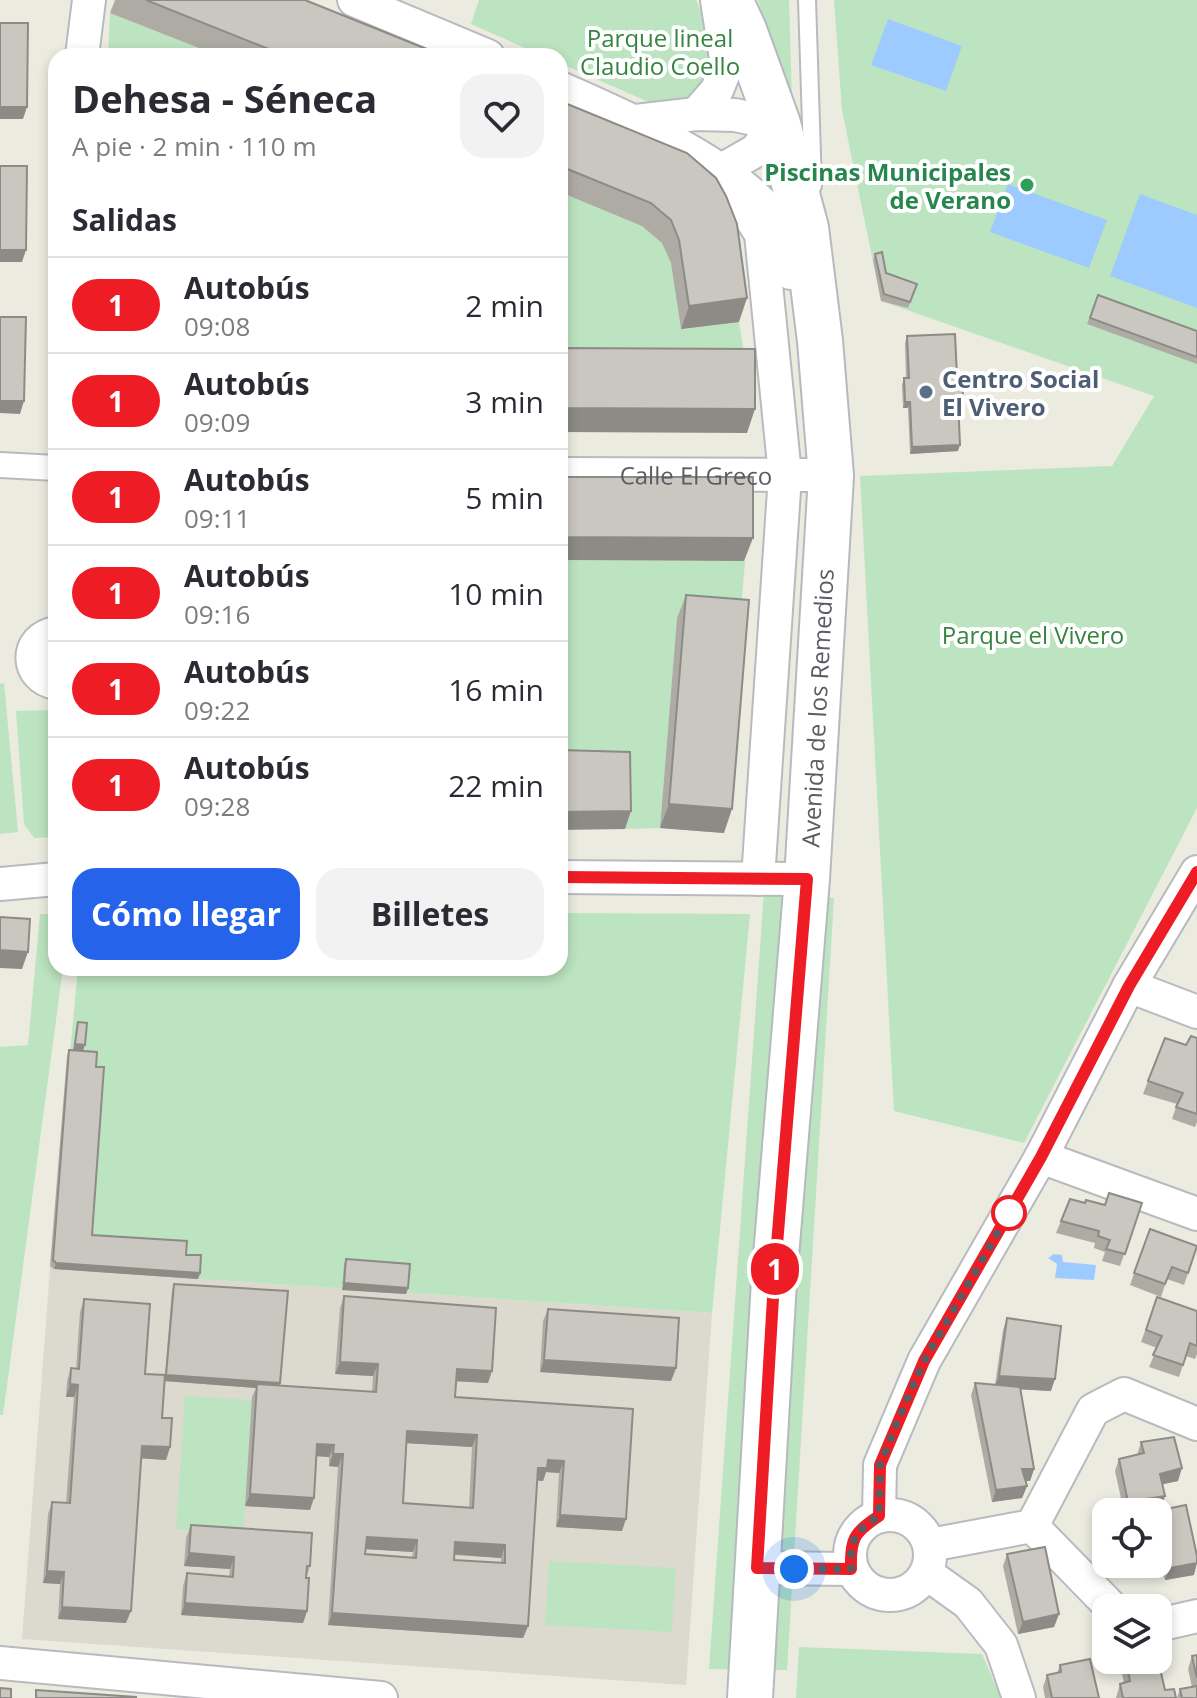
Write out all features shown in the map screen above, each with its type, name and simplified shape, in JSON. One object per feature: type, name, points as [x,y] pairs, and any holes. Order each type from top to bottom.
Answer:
[{"type":"main road","name":"Avenida de los Remedios","points":[[730,0],[778,124],[806,228],[820,341],[831,476],[807,879],[774,1281],[750,1698]]},
{"type":"street","points":[[83,48],[89,0]]},
{"type":"street","points":[[354,0],[469,48]]},
{"type":"street","points":[[696,114],[717,90],[727,65],[717,0]]},
{"type":"street","name":"Avenida de los Remedios","points":[[568,91],[636,121],[720,171],[763,202],[786,234],[793,289],[820,341]]},
{"type":"street","points":[[636,121],[696,114],[735,115],[778,124],[755,151],[720,171]]},
{"type":"street","name":"Avenida de los Remedios","points":[[720,171],[761,234],[785,475],[758,879]]},
{"type":"street","points":[[0,465],[48,468]]},
{"type":"street","name":"Calle El Greco","points":[[568,474],[831,476]]},
{"type":"street","points":[[48,635],[37,642],[31,656],[35,672],[48,680]]},
{"type":"street","points":[[879,1516],[880,1465],[924,1361],[1041,1157],[1129,986],[1197,872]]},
{"type":"street","points":[[568,877],[807,879]]},
{"type":"street","points":[[0,884],[48,880]]},
{"type":"street","points":[[1129,986],[1197,1012]]},
{"type":"street","points":[[1041,1157],[1197,1214]]},
{"type":"street","points":[[1019,1698],[1001,1645],[928,1559],[923,1531],[910,1520],[895,1515],[879,1516],[860,1528],[850,1547],[851,1569],[862,1585],[878,1594],[897,1595],[914,1588],[928,1559],[1032,1526],[1093,1410],[1124,1394],[1197,1424]]},
{"type":"street","points":[[1032,1526],[1098,1594]]},
{"type":"street","points":[[757,1568],[851,1569]]},
{"type":"street","points":[[1172,1622],[1197,1616]]},
{"type":"street","points":[[0,1663],[381,1698]]},
{"type":"lane","points":[[807,0],[813,183],[826,257]]},
{"type":"lane","points":[[820,341],[832,287]]},
{"type":"shaded area","points":[[50,1269],[712,1313],[686,1685],[22,1639]]},
{"type":"green space","name":"Parque lineal Claudio Coello","points":[[479,0],[696,0],[714,41],[716,67],[688,104],[662,108],[568,67],[568,48],[525,48],[471,24]]},
{"type":"green space","points":[[758,0],[789,0],[792,100]]},
{"type":"green space","name":"Parque el Vivero","points":[[834,0],[1197,0],[1197,808],[1024,1143],[894,1111],[860,476],[1112,466],[1154,396],[881,301],[842,110]]},
{"type":"green space","points":[[110,13],[199,48],[108,48]]},
{"type":"green space","points":[[568,195],[614,212],[653,233],[662,242],[670,260],[681,329],[739,322],[747,372],[568,371]]},
{"type":"green space","points":[[568,560],[745,561],[740,624],[677,619],[660,828],[625,829],[623,770],[568,768]]},
{"type":"green space","points":[[4,683],[18,832],[0,834],[0,684]]},
{"type":"green space","points":[[48,710],[48,837],[34,838],[24,824],[16,711]]},
{"type":"green space","points":[[764,891],[834,898],[787,1670],[709,1669]]},
{"type":"green space","points":[[568,913],[750,914],[712,1313],[50,1269],[77,976],[568,976]]},
{"type":"green space","points":[[40,914],[48,914],[48,976],[62,976],[3,1415],[0,1415],[0,1047],[28,1045]]},
{"type":"green space","points":[[185,1396],[252,1400],[243,1533],[176,1529]]},
{"type":"green space","points":[[549,1561],[676,1568],[672,1632],[545,1625]]},
{"type":"green space","points":[[799,1647],[982,1654],[1001,1698],[796,1698]]},
{"type":"water","points":[[888,19],[962,46],[946,91],[871,65]]},
{"type":"water","points":[[1008,184],[1107,220],[1089,268],[990,232]]},
{"type":"water","points":[[1140,194],[1197,215],[1197,308],[1110,276]]},
{"type":"water","points":[[1054,1254],[1062,1255],[1063,1262],[1096,1265],[1094,1280],[1055,1278],[1057,1264],[1048,1258]]},
{"type":"building","points":[[146,0],[305,0],[424,48],[266,48]]},
{"type":"building","points":[[0,23],[28,23],[27,107],[0,107]]},
{"type":"building","points":[[568,104],[687,153],[716,178],[737,224],[747,298],[689,306],[679,240],[671,220],[651,203],[568,169]]},
{"type":"building","points":[[0,166],[27,166],[26,250],[0,250]]},
{"type":"building","points":[[882,252],[886,273],[917,284],[910,302],[884,294],[875,254]]},
{"type":"building","points":[[1098,295],[1197,331],[1197,357],[1090,318]]},
{"type":"building","points":[[0,317],[26,317],[24,401],[0,401]]},
{"type":"building","points":[[955,334],[957,376],[962,376],[963,399],[958,400],[960,445],[912,447],[910,402],[905,402],[904,378],[909,378],[907,336]]},
{"type":"building","points":[[568,348],[755,349],[755,409],[568,408]]},
{"type":"building","points":[[568,477],[753,477],[753,538],[568,537]]},
{"type":"building","points":[[686,595],[749,600],[732,809],[669,804]]},
{"type":"building","points":[[568,750],[630,752],[631,811],[568,812]]},
{"type":"building","points":[[0,917],[30,919],[28,952],[0,950]]},
{"type":"building","points":[[78,1022],[87,1023],[85,1045],[75,1044]]},
{"type":"building","points":[[1191,1036],[1197,1038],[1197,1114],[1176,1107],[1183,1093],[1148,1081],[1165,1038],[1186,1045]]},
{"type":"building","points":[[69,1050],[97,1052],[96,1067],[104,1067],[92,1235],[187,1241],[186,1255],[201,1255],[200,1273],[56,1263],[53,1260]]},
{"type":"building","points":[[1109,1193],[1142,1203],[1125,1254],[1106,1249],[1110,1240],[1098,1236],[1099,1231],[1061,1221],[1070,1199],[1105,1205]]},
{"type":"building","points":[[1150,1229],[1197,1246],[1188,1273],[1172,1267],[1165,1284],[1134,1273]]},
{"type":"building","points":[[346,1259],[410,1264],[408,1288],[344,1283]]},
{"type":"building","points":[[174,1284],[288,1291],[280,1383],[166,1375]]},
{"type":"building","points":[[344,1296],[496,1308],[492,1371],[457,1369],[455,1397],[633,1409],[626,1519],[560,1515],[564,1461],[548,1460],[547,1468],[538,1468],[528,1626],[332,1613],[343,1454],[333,1454],[334,1445],[317,1444],[314,1498],[250,1494],[257,1384],[376,1392],[378,1364],[340,1362]],"holes":[[[407,1431],[477,1435],[473,1508],[403,1503]],[[367,1537],[417,1540],[416,1558],[365,1554]],[[455,1542],[505,1545],[505,1563],[454,1560]]]},
{"type":"building","points":[[1157,1297],[1197,1311],[1197,1346],[1190,1343],[1183,1365],[1153,1355],[1162,1336],[1146,1330]]},
{"type":"building","points":[[84,1299],[150,1304],[145,1374],[165,1375],[162,1418],[172,1418],[170,1447],[142,1446],[131,1611],[62,1607],[64,1572],[47,1571],[52,1502],[70,1503],[78,1385],[70,1384],[71,1368],[79,1369]]},
{"type":"building","points":[[548,1309],[679,1318],[676,1368],[544,1360]]},
{"type":"building","points":[[1007,1318],[1061,1326],[1055,1379],[999,1376]]},
{"type":"building","points":[[975,1383],[1020,1387],[1034,1469],[1022,1469],[1027,1486],[996,1490]]},
{"type":"building","points":[[1174,1437],[1182,1468],[1160,1474],[1165,1496],[1127,1498],[1119,1459],[1144,1453],[1141,1442]]},
{"type":"building","points":[[1186,1505],[1197,1563],[1172,1568],[1172,1508]]},
{"type":"building","points":[[191,1525],[312,1533],[306,1578],[309,1578],[307,1611],[185,1603],[187,1573],[233,1577],[234,1557],[189,1553]]},
{"type":"building","points":[[1045,1547],[1059,1614],[1023,1622],[1007,1554]]},
{"type":"building","points":[[1197,1655],[1197,1678],[1192,1656]]},
{"type":"building","points":[[1090,1659],[1099,1698],[1052,1698],[1047,1675],[1061,1672],[1060,1665]]},
{"type":"building","points":[[1129,1674],[1161,1674],[1165,1690],[1174,1689],[1176,1698],[1123,1698],[1120,1684],[1130,1681]]},
{"type":"building","points":[[1197,1686],[1197,1698],[1182,1698],[1180,1689]]},
{"type":"building","points":[[0,1688],[11,1689],[11,1698],[0,1698]]},
{"type":"building","points":[[36,1690],[136,1697],[136,1698],[36,1698]]},
{"type":"bus line","name":"1","points":[[568,877],[807,879],[774,1281],[757,1568],[851,1569],[850,1547],[860,1528],[879,1516],[880,1465],[924,1361],[1041,1157],[1129,986],[1197,872]]},
{"type":"place","name":"Piscinas Municipales de Verano","points":[[1027,185]]},
{"type":"place","name":"Centro Social El Vivero","points":[[926,392]]},
{"type":"route","points":[[794,1569],[851,1569],[850,1547],[860,1528],[879,1516],[880,1465],[924,1361],[1012,1208],[1009,1213]]}]
